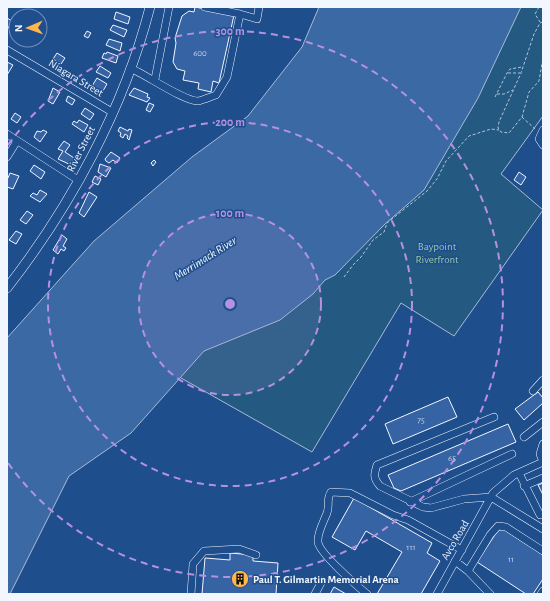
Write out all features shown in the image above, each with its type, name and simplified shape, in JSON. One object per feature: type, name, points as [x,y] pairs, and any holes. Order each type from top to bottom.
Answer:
[{"type":"main road","name":"River Street","points":[[7,288],[43,240],[78,180],[112,112],[130,68],[150,7]]},
{"type":"street","points":[[154,79],[169,7]]},
{"type":"street","points":[[205,7],[220,8],[257,19],[259,7]]},
{"type":"street","points":[[130,68],[154,79],[186,98],[197,101],[216,95],[227,77],[240,14]]},
{"type":"street","name":"Niagara Street","points":[[7,50],[112,112]]},
{"type":"street","points":[[542,132],[539,139],[543,145]]},
{"type":"street","points":[[7,134],[78,180]]},
{"type":"street","points":[[7,158],[18,141]]},
{"type":"street","points":[[533,391],[543,380]]},
{"type":"street","points":[[494,417],[377,465],[374,474],[375,480],[380,486],[410,502],[423,507],[431,508],[464,499],[492,497],[543,530]]},
{"type":"street","points":[[524,437],[543,422]]},
{"type":"street","points":[[543,444],[540,454],[543,462]]},
{"type":"street","points":[[410,502],[512,454]]},
{"type":"street","name":"Avco Road","points":[[437,594],[492,497],[502,485],[519,473],[543,462]]},
{"type":"street","points":[[519,473],[524,486],[540,515],[543,515]]},
{"type":"street","points":[[524,486],[543,478]]},
{"type":"street","points":[[367,594],[329,558],[317,543],[318,535],[329,509],[328,496],[331,492],[350,493],[393,515],[408,520],[462,550]]},
{"type":"street","points":[[468,571],[490,535],[498,526],[506,526],[543,551]]},
{"type":"street","points":[[191,594],[194,564],[204,551],[239,549],[256,554]]},
{"type":"street","points":[[455,561],[468,571],[490,594]]},
{"type":"street","points":[[315,594],[322,581]]},
{"type":"path","points":[[539,7],[535,14],[540,23]]},
{"type":"path","points":[[499,130],[499,122],[521,74],[522,67],[534,34],[540,23],[543,22]]},
{"type":"path","points":[[344,277],[353,265],[362,257],[373,240],[384,232],[387,223],[427,191],[437,179],[446,161],[469,136],[482,130],[491,129],[499,130],[505,134],[509,132],[522,117],[529,92],[539,81],[543,58]]},
{"type":"path","points":[[495,97],[510,69],[522,67]]},
{"type":"path","points":[[507,73],[521,74]]},
{"type":"path","points":[[496,94],[504,94],[513,90]]},
{"type":"path","points":[[522,117],[542,132]]},
{"type":"green space","name":"Baypoint Riverfront","points":[[514,7],[543,7],[543,116],[501,174],[543,210],[454,336],[401,303],[312,452],[174,374]]},
{"type":"water","name":"Merrimack River","points":[[319,7],[521,7],[478,98],[424,190],[385,224],[335,275],[325,280],[313,294],[280,320],[204,351],[131,433],[69,476],[10,594],[7,594],[7,338],[94,241],[192,157],[248,116],[302,47]]},
{"type":"building","points":[[195,7],[234,15],[219,83],[213,81],[211,92],[198,89],[199,83],[183,80],[185,71],[177,69],[173,62],[176,43],[175,38],[182,16],[189,11],[194,12]]},
{"type":"building","points":[[116,12],[130,17],[128,24],[114,19]]},
{"type":"building","points":[[7,18],[8,28],[7,30]]},
{"type":"building","points":[[113,25],[127,30],[124,37],[110,30]]},
{"type":"building","points":[[87,31],[91,33],[88,38],[84,36]]},
{"type":"building","points":[[109,39],[122,43],[120,51],[106,45]]},
{"type":"building","points":[[107,52],[118,56],[116,63],[102,58],[104,53],[106,54]]},
{"type":"building","points":[[57,53],[65,58],[61,64],[53,59]]},
{"type":"building","points":[[7,62],[13,65],[7,75]]},
{"type":"building","points":[[100,66],[111,73],[108,78],[96,72]]},
{"type":"building","points":[[97,78],[107,84],[100,96],[87,88],[90,84],[92,86]]},
{"type":"building","points":[[53,88],[60,92],[53,104],[48,101]]},
{"type":"building","points":[[134,88],[148,94],[147,97],[150,98],[147,102],[129,95]]},
{"type":"building","points":[[68,96],[75,100],[72,105],[66,101]]},
{"type":"building","points":[[149,103],[154,105],[150,112],[146,110]]},
{"type":"building","points":[[85,108],[94,114],[90,120],[81,114]]},
{"type":"building","points":[[15,113],[21,117],[17,123],[11,119]]},
{"type":"building","points":[[79,120],[88,125],[84,132],[72,124],[74,121],[77,123]]},
{"type":"building","points":[[120,127],[128,131],[129,129],[132,130],[129,140],[127,138],[128,136],[125,134],[123,138],[120,136],[121,133],[118,131]]},
{"type":"building","points":[[43,130],[47,132],[40,142],[34,137],[37,131],[41,132]]},
{"type":"building","points":[[64,141],[70,145],[65,152],[74,158],[71,165],[58,159],[63,151],[58,149]]},
{"type":"building","points":[[111,152],[120,158],[117,163],[113,160],[109,163],[106,161],[105,159]]},
{"type":"building","points":[[154,160],[156,162],[153,166],[151,163]]},
{"type":"building","points":[[100,164],[111,168],[106,177],[98,172]]},
{"type":"building","points":[[34,165],[45,172],[41,179],[30,171]]},
{"type":"building","points":[[519,172],[526,177],[521,185],[514,180]]},
{"type":"building","points":[[10,173],[19,176],[13,189],[7,187],[7,180]]},
{"type":"building","points":[[95,176],[101,179],[98,185],[92,182]]},
{"type":"building","points":[[40,190],[47,194],[40,202],[30,196],[33,193],[37,195]]},
{"type":"building","points":[[89,192],[97,197],[84,217],[79,213]]},
{"type":"building","points":[[27,211],[33,215],[26,224],[20,220]]},
{"type":"building","points":[[16,231],[22,234],[16,244],[9,240]]},
{"type":"building","points":[[62,235],[67,239],[63,246],[66,248],[64,251],[61,249],[58,254],[53,250]]},
{"type":"building","points":[[538,392],[543,398],[543,403],[524,420],[515,409]]},
{"type":"building","points":[[448,397],[457,417],[393,444],[385,424]]},
{"type":"building","points":[[508,424],[516,442],[401,491],[394,488],[388,475]]},
{"type":"building","points":[[543,483],[543,495],[538,485]]},
{"type":"building","points":[[354,498],[432,543],[427,553],[440,561],[421,594],[377,594],[402,552],[366,531],[355,550],[332,537]]},
{"type":"building","points":[[500,527],[543,555],[543,579],[533,594],[526,594],[477,562]]},
{"type":"building","name":"Paul T. Gilmartin Memorial Arena","points":[[230,553],[253,555],[253,561],[278,563],[276,594],[202,594],[205,558],[230,560]]},
{"type":"building","points":[[334,587],[346,594],[330,594]]},
{"type":"place","name":"Paul T. Gilmartin Memorial Arena","points":[[240,579]]}]
